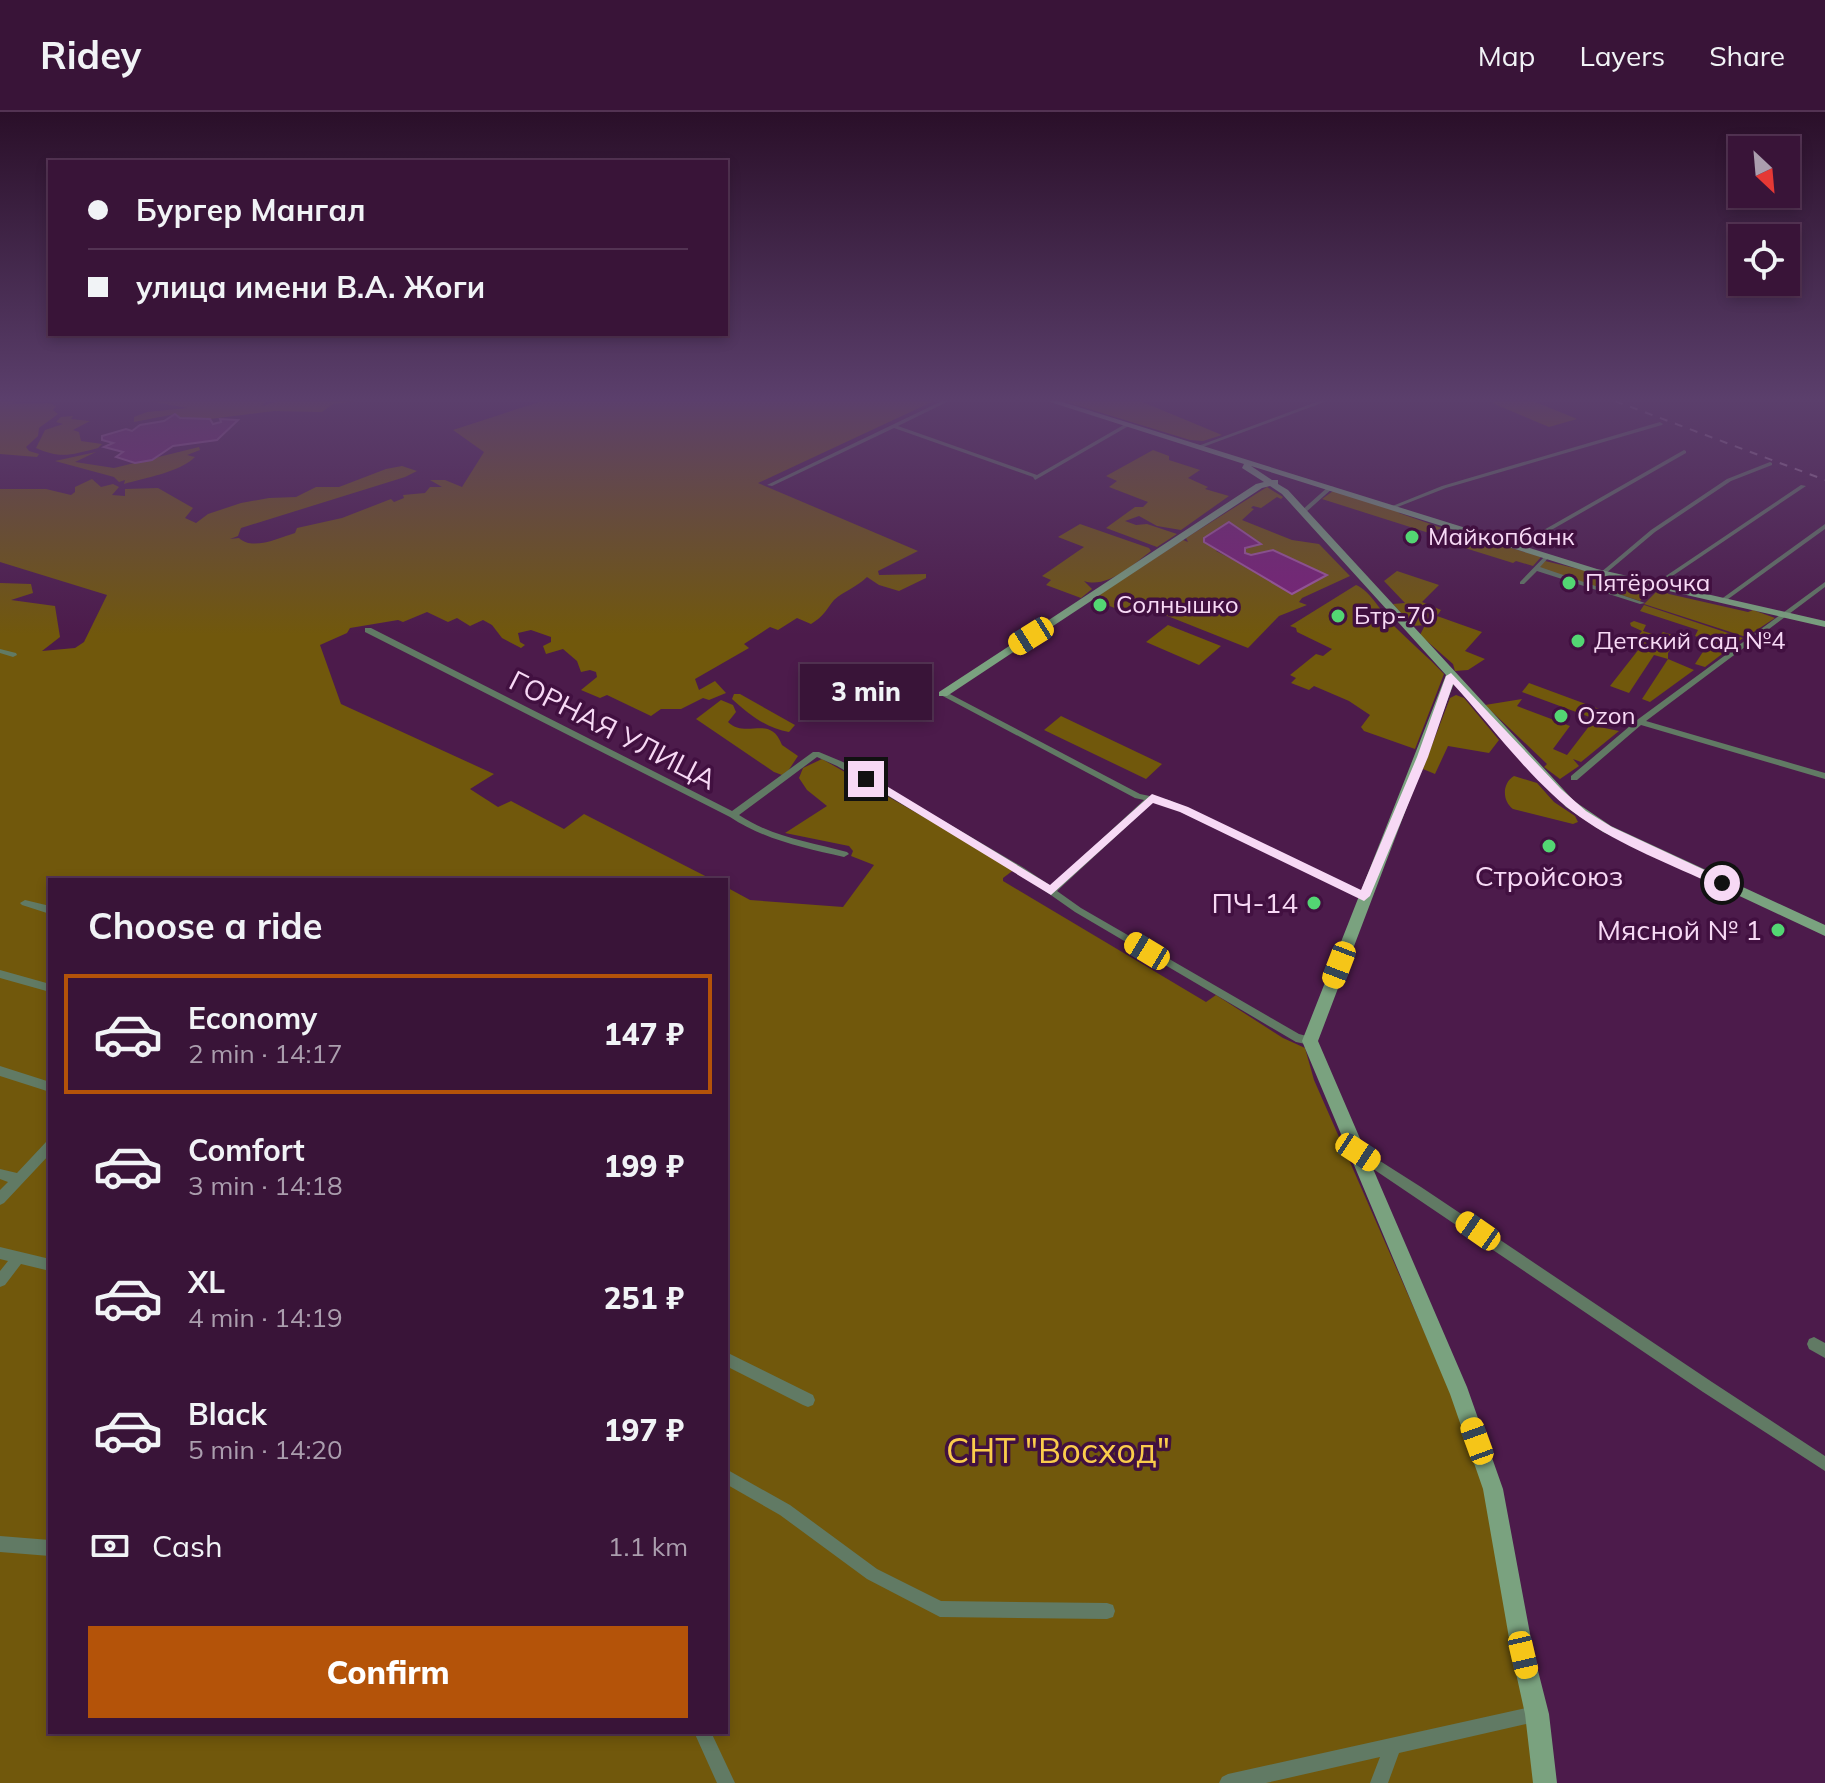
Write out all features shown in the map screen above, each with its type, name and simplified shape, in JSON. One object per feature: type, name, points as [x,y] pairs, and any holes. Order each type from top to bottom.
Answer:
[{"type":"main road","points":[[1266,479],[1303,512],[1557,791],[1589,818],[1825,931]]},
{"type":"main road","points":[[943,694],[1259,486],[1281,479]]},
{"type":"main road","points":[[1306,479],[1603,573],[1825,624]]},
{"type":"main road","points":[[1451,676],[1310,1041],[1460,1394],[1493,1489],[1523,1655],[1537,1714],[1545,1783]]},
{"type":"street","points":[[770,485],[783,479]]},
{"type":"street","points":[[1393,507],[1471,479]]},
{"type":"street","points":[[1523,548],[1537,536],[1637,479]]},
{"type":"street","points":[[1603,573],[1653,531],[1732,479]]},
{"type":"street","points":[[1654,586],[1803,486]]},
{"type":"street","points":[[1303,512],[1331,487]]},
{"type":"street","points":[[1722,601],[1825,526]]},
{"type":"street","points":[[1522,583],[1547,556]]},
{"type":"street","points":[[1536,568],[1642,603]]},
{"type":"street","points":[[1574,778],[1640,722],[1825,584]]},
{"type":"street","name":"ГОРНАЯ УЛИЦА","points":[[368,630],[733,815],[748,827],[844,854]]},
{"type":"street","points":[[0,651],[13,655]]},
{"type":"street","points":[[943,694],[1138,796],[1184,810],[1364,896]]},
{"type":"street","points":[[1640,722],[1825,776]]},
{"type":"street","points":[[733,815],[816,754],[866,779],[1078,910],[1296,1038],[1310,1041]]},
{"type":"street","points":[[1051,891],[1152,798]]},
{"type":"street","points":[[25,903],[48,909]]},
{"type":"street","points":[[0,974],[48,987]]},
{"type":"street","points":[[0,1071],[48,1086]]},
{"type":"street","points":[[0,1199],[48,1148]]},
{"type":"street","points":[[1358,1152],[1453,1213],[1696,1381],[1825,1464]]},
{"type":"street","points":[[0,1174],[18,1179]]},
{"type":"street","points":[[0,1253],[48,1264]]},
{"type":"street","points":[[0,1281],[19,1257]]},
{"type":"street","points":[[728,1360],[808,1400]]},
{"type":"street","points":[[728,1477],[785,1510],[872,1574],[940,1609],[1107,1611]]},
{"type":"street","points":[[0,1544],[48,1548]]},
{"type":"street","points":[[1228,1783],[1537,1714]]},
{"type":"street","points":[[703,1734],[726,1783]]},
{"type":"street","points":[[1379,1783],[1393,1746]]},
{"type":"green space","name":"СНТ \"Восход\"","points":[[92,479],[101,487],[113,484],[119,487],[112,495],[125,496],[125,489],[158,488],[193,508],[185,518],[196,523],[208,514],[241,503],[296,497],[316,487],[339,487],[360,479],[399,479],[241,528],[238,536],[230,539],[258,543],[295,533],[297,528],[342,518],[391,499],[394,502],[404,498],[403,495],[425,493],[430,487],[442,487],[430,480],[445,480],[462,487],[467,479],[767,479],[758,483],[918,551],[878,571],[879,575],[926,574],[926,578],[899,591],[879,585],[867,577],[834,600],[811,624],[797,618],[778,630],[770,627],[744,644],[749,648],[695,679],[699,690],[715,681],[726,693],[709,700],[703,698],[681,709],[661,709],[651,716],[607,695],[600,698],[581,690],[597,677],[596,672],[581,672],[577,661],[563,649],[546,654],[543,646],[551,642],[551,637],[531,630],[518,633],[520,642],[525,645],[521,648],[502,638],[492,625],[483,620],[470,626],[457,618],[448,622],[427,612],[403,622],[398,620],[350,628],[347,633],[320,645],[341,704],[494,774],[470,789],[498,807],[511,801],[564,829],[584,814],[709,878],[48,878],[48,1734],[728,1734],[728,888],[750,900],[843,907],[874,865],[851,856],[853,851],[849,846],[785,833],[827,806],[807,790],[799,778],[803,768],[822,759],[1015,869],[1003,881],[1206,1002],[1216,995],[1283,1038],[1305,1048],[1314,1080],[1493,1489],[1545,1783],[0,1783],[0,583],[31,584],[33,593],[11,600],[55,606],[60,637],[42,651],[75,648],[84,642],[107,595],[0,562],[0,489],[46,489],[71,495],[75,487]]},
{"type":"green space","points":[[116,479],[143,479],[124,484],[125,480],[119,482]]},
{"type":"green space","points":[[1113,479],[1190,479],[1208,487],[1205,489],[1229,496],[1181,530],[1157,526],[1139,516],[1125,521],[1136,525],[1147,524],[1177,534],[1157,547],[1106,528],[1135,507],[1143,507],[1148,502],[1109,487],[1117,481]]},
{"type":"green space","points":[[1267,487],[1283,497],[1277,497],[1261,508],[1253,506],[1251,508],[1254,509],[1242,520],[1292,540],[1319,544],[1350,576],[1302,598],[1299,602],[1307,605],[1279,616],[1248,648],[1136,604],[1124,612],[1093,599],[1183,540],[1188,542],[1186,538]],"holes":[[[1241,533],[1260,543],[1245,548],[1244,553],[1251,555],[1273,550],[1326,575],[1276,585],[1216,551]]]},
{"type":"green space","points":[[1333,491],[1398,510],[1442,528],[1429,533],[1322,499]]},
{"type":"green space","points":[[1080,524],[1151,551],[1111,578],[1093,583],[1084,581],[1092,589],[1081,598],[1046,585],[1051,580],[1042,576],[1084,547],[1058,537]]},
{"type":"green space","points":[[1452,530],[1541,557],[1533,566],[1516,561],[1513,563],[1452,544],[1455,540],[1440,535]]},
{"type":"green space","points":[[1545,561],[1641,584],[1648,589],[1640,601],[1538,568]]},
{"type":"green space","points":[[1397,571],[1439,585],[1422,602],[1441,610],[1437,616],[1482,632],[1465,651],[1485,659],[1468,670],[1455,671],[1453,664],[1420,635],[1425,625],[1413,626],[1393,604],[1405,603],[1384,581]]},
{"type":"green space","points":[[1356,585],[1367,592],[1394,626],[1444,674],[1415,749],[1364,731],[1361,727],[1370,715],[1349,701],[1314,686],[1309,690],[1291,683],[1296,678],[1290,675],[1316,654],[1323,656],[1332,649],[1290,626]]},
{"type":"green space","points":[[1659,589],[1748,612],[1753,610],[1775,618],[1746,637],[1644,604]]},
{"type":"green space","points":[[1644,605],[1743,638],[1705,667],[1695,664],[1710,641],[1695,636],[1698,630],[1640,611]]},
{"type":"green space","points":[[1634,621],[1646,625],[1643,631],[1679,637],[1668,653],[1668,659],[1654,655],[1629,693],[1610,686],[1646,640],[1638,636],[1642,631],[1631,626],[1630,623]]},
{"type":"green space","points":[[1168,625],[1221,646],[1199,665],[1146,642]]},
{"type":"green space","points":[[1668,659],[1694,670],[1650,702],[1642,699]]},
{"type":"green space","points":[[1529,683],[1602,710],[1595,719],[1522,692]]},
{"type":"green space","points":[[734,694],[740,694],[795,725],[789,732],[766,724],[732,699]]},
{"type":"green space","points":[[1456,695],[1464,698],[1499,740],[1489,753],[1448,746],[1435,774],[1423,769],[1450,698]]},
{"type":"green space","points":[[1522,699],[1517,706],[1570,726],[1553,749],[1567,755],[1590,725],[1619,731],[1581,762],[1573,759],[1579,766],[1560,779],[1544,767],[1547,764],[1485,705]]},
{"type":"green space","points":[[721,700],[733,705],[736,712],[728,722],[743,729],[771,730],[782,745],[798,756],[788,771],[782,775],[774,772],[696,719]]},
{"type":"green space","points":[[1061,716],[1162,764],[1146,779],[1044,730]]},
{"type":"green space","points":[[1514,776],[1537,783],[1578,822],[1573,824],[1513,809],[1505,792],[1507,783]]},
{"type":"shaded area","points":[[1229,522],[1261,544],[1245,548],[1245,553],[1251,555],[1273,550],[1327,575],[1292,594],[1204,542],[1204,538]]},
{"type":"place","name":"Майкопбанк","points":[[1412,537]]},
{"type":"place","name":"Пятёрочка","points":[[1569,583]]},
{"type":"place","name":"Солнышко","points":[[1100,605]]},
{"type":"place","name":"Бтр-70","points":[[1338,616]]},
{"type":"place","name":"Детский сад №4","points":[[1578,641]]},
{"type":"place","name":"Ozon","points":[[1561,716]]},
{"type":"place","name":"Стройсоюз","points":[[1549,846]]},
{"type":"place","name":"ПЧ-14","points":[[1314,903]]},
{"type":"place","name":"Мясной № 1","points":[[1778,930]]},
{"type":"route","points":[[866,779],[1021,870],[1051,891],[1152,798],[1184,810],[1364,896],[1422,757],[1451,676],[1557,791],[1582,813],[1607,829],[1722,883]]}]
